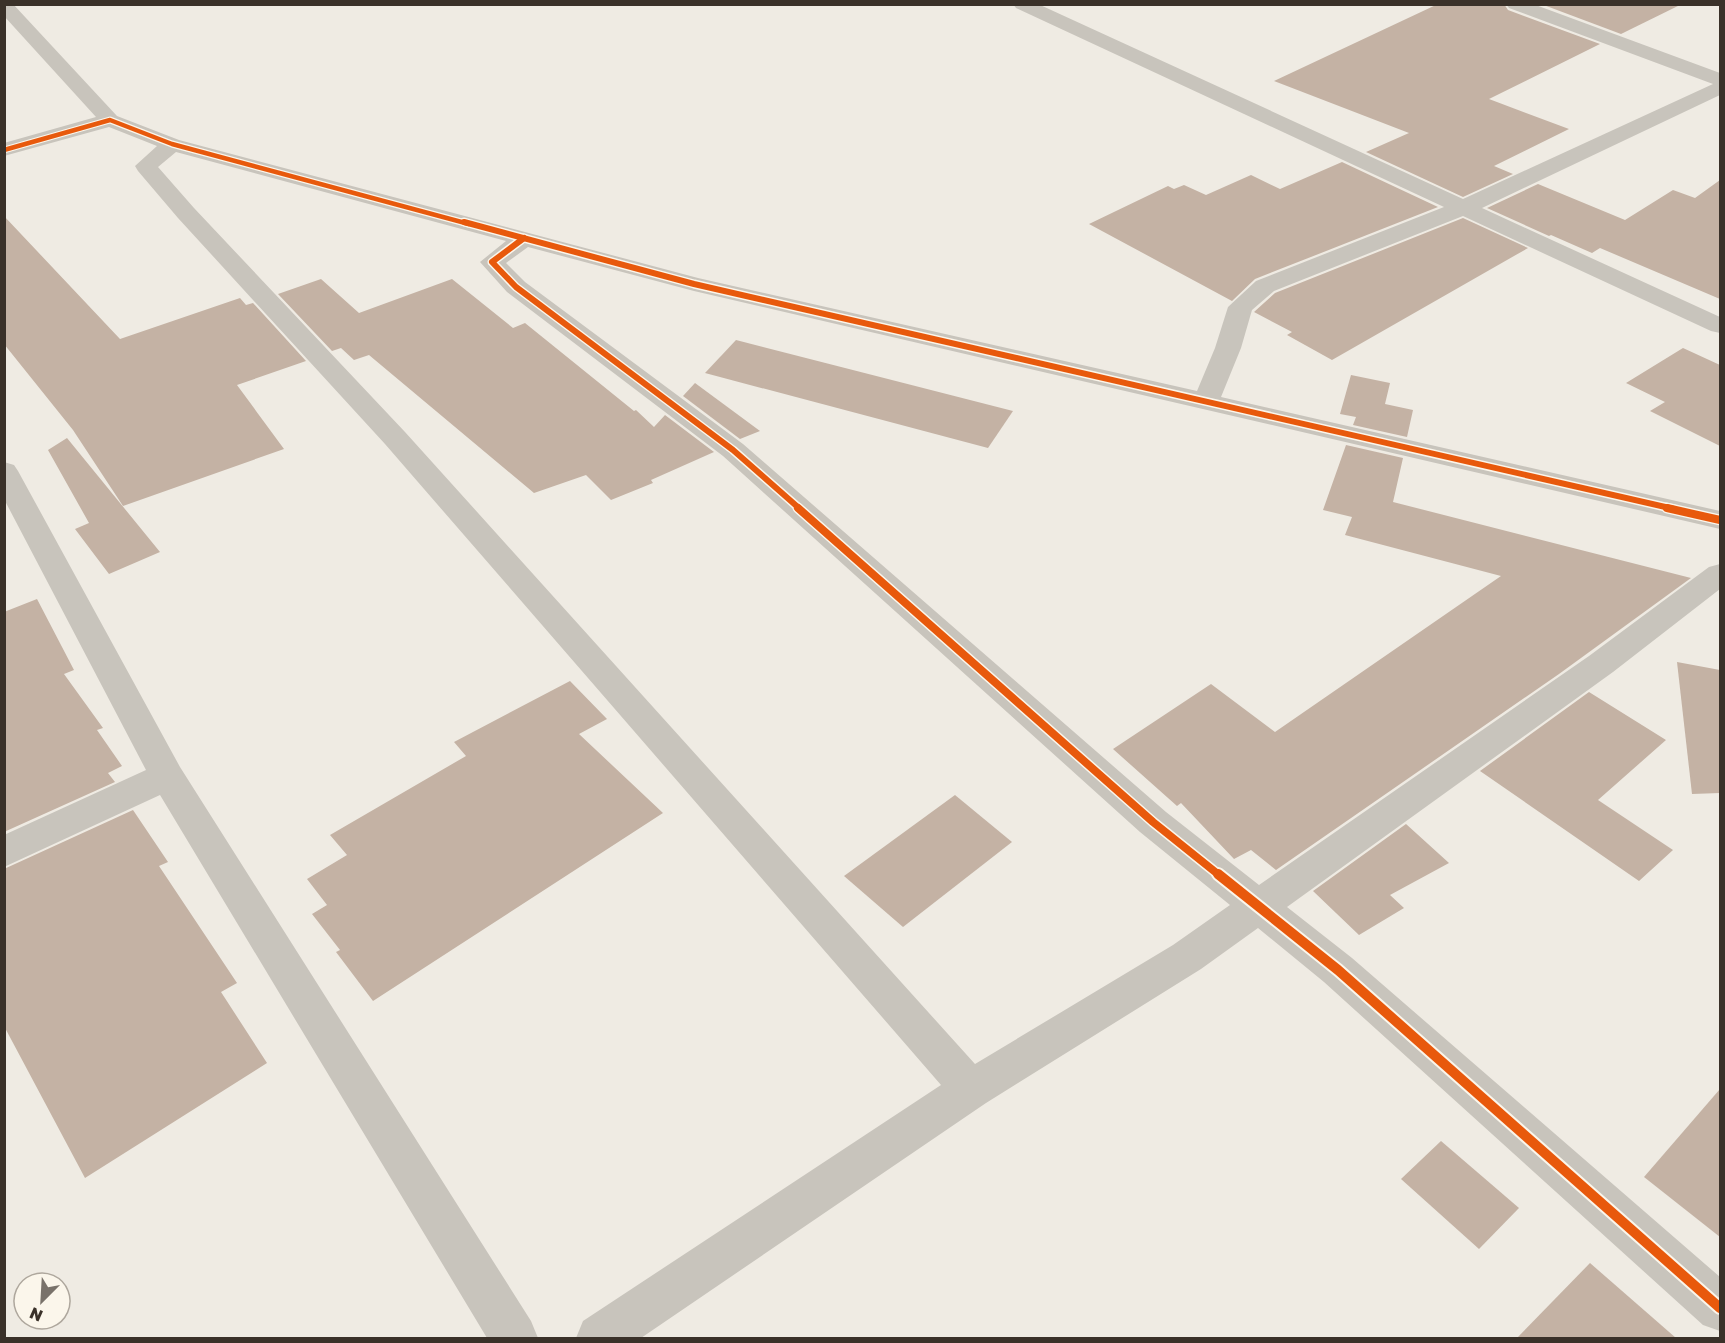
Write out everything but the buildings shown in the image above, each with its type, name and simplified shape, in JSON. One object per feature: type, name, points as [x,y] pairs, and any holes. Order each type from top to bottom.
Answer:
[{"type":"street","points":[[1022,4],[1720,326]]},
{"type":"street","points":[[1515,4],[1720,80]]},
{"type":"street","points":[[4,5],[110,120],[172,144],[694,284],[1720,520]]},
{"type":"street","points":[[1205,403],[1228,348],[1240,307],[1265,286],[1466,207],[1720,88]]},
{"type":"street","points":[[4,150],[110,120]]},
{"type":"street","points":[[172,144],[146,166],[152,174],[403,447],[971,1089]]},
{"type":"street","points":[[524,238],[492,262],[516,287],[733,450],[1153,822],[1338,970],[1720,1308]]},
{"type":"street","points":[[4,471],[167,777],[514,1338]]},
{"type":"street","points":[[600,1338],[971,1089],[1187,957],[1601,664],[1720,574]]},
{"type":"street","points":[[4,852],[167,777]]},
{"type":"cycle path","points":[[4,150],[110,120],[172,144],[694,284],[1720,520]]},
{"type":"cycle path","points":[[524,238],[492,262],[516,287],[733,450],[1153,822],[1338,970],[1720,1308]]}]
